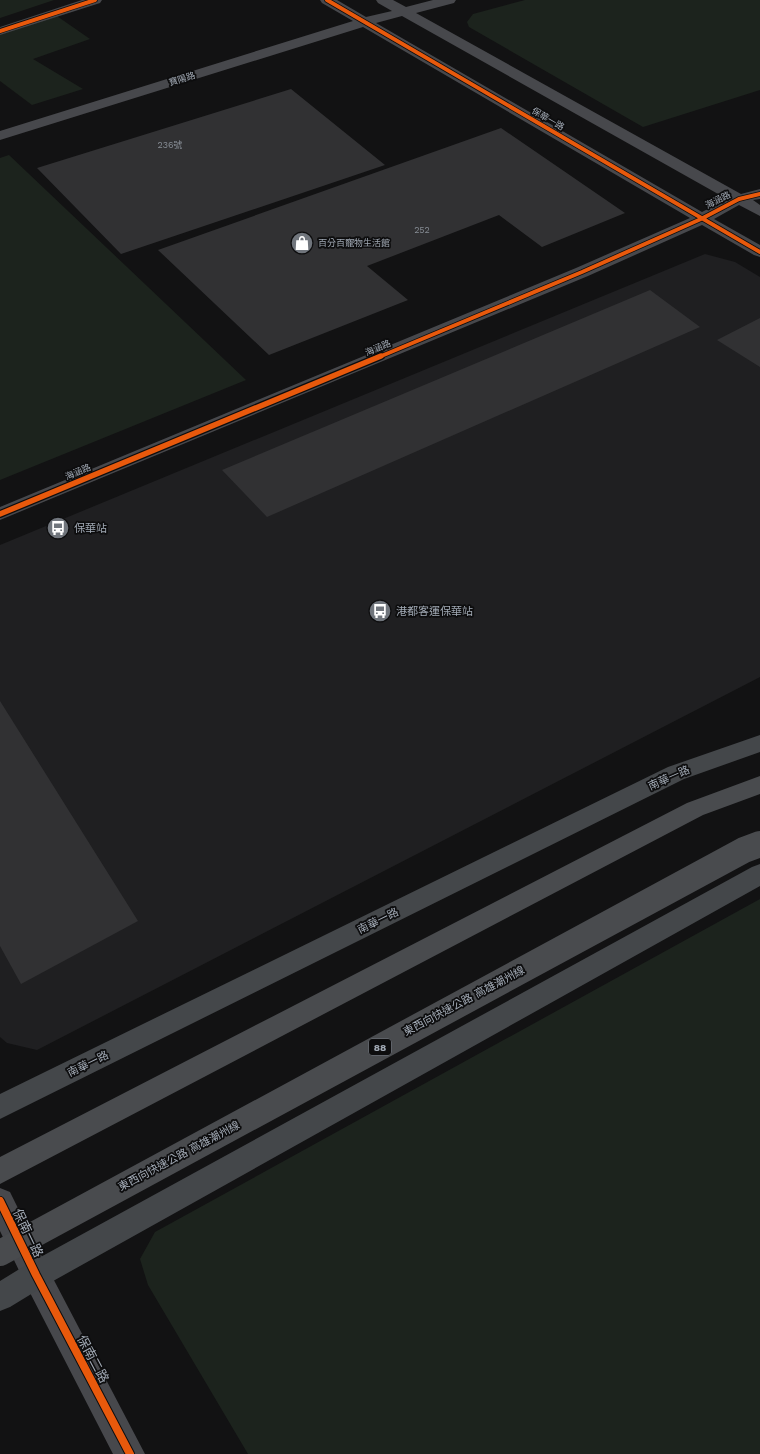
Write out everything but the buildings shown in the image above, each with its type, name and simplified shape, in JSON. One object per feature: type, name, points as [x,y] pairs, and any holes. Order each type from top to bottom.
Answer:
[{"type":"highway","points":[[0,1171],[695,809],[760,785]]},
{"type":"highway","name":"東西向快速公路 高雄潮州線","points":[[0,1253],[744,850],[760,844]]},
{"type":"main road","name":"南華一路","points":[[0,1107],[676,773],[760,743]]},
{"type":"main road","points":[[0,1297],[36,1275],[760,874]]},
{"type":"street","points":[[0,31],[95,0]]},
{"type":"street","name":"保華一路","points":[[327,0],[760,252]]},
{"type":"street","points":[[383,0],[760,211]]},
{"type":"street","name":"寶陽路","points":[[0,136],[364,22],[449,0]]},
{"type":"street","name":"海涵路","points":[[0,514],[575,275],[701,219],[739,199],[760,194]]},
{"type":"street","name":"保南一路","points":[[0,1201],[36,1275]]},
{"type":"street","name":"保南二路","points":[[36,1275],[130,1454]]},
{"type":"shaded area","points":[[0,0],[54,0],[0,18]]},
{"type":"shaded area","points":[[525,0],[760,0],[760,90],[643,127],[469,27],[467,22],[473,14]]},
{"type":"shaded area","points":[[54,14],[90,39],[33,59],[83,89],[32,105],[0,81],[0,32]]},
{"type":"shaded area","points":[[9,155],[246,380],[0,480],[0,158]]},
{"type":"shaded area","name":"港都客運保華站","points":[[705,254],[735,262],[760,277],[760,677],[37,1050],[7,1043],[0,1037],[0,545]]},
{"type":"shaded area","points":[[760,899],[760,1454],[248,1454],[148,1285],[140,1259],[155,1232]]},
{"type":"cycle path","points":[[0,31],[95,0]]},
{"type":"cycle path","points":[[327,0],[760,252]]},
{"type":"cycle path","points":[[0,514],[582,272],[701,219],[739,199],[760,194]]},
{"type":"cycle path","points":[[0,1201],[36,1275],[130,1454]]},
{"type":"place","name":"百分百寵物生活館","points":[[302,243]]},
{"type":"place","name":"保華站","points":[[58,528]]},
{"type":"place","name":"港都客運保華站","points":[[380,611]]}]
